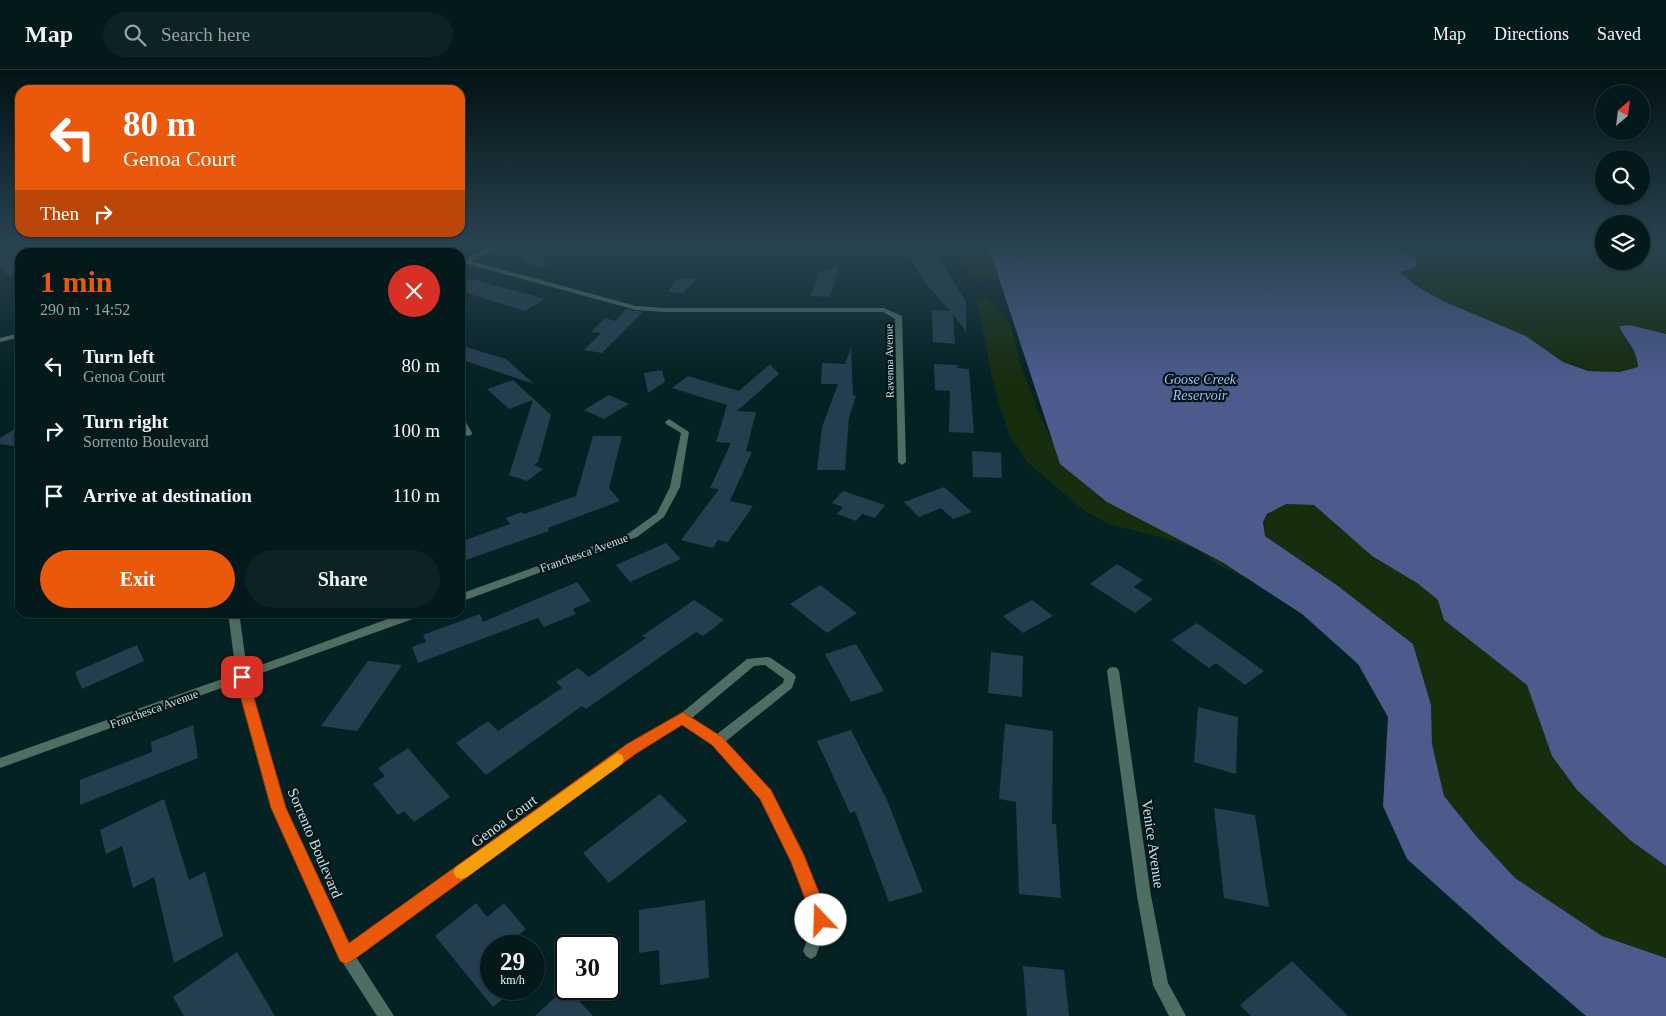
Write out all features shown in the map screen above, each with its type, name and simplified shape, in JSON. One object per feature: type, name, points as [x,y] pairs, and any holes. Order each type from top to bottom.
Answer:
[{"type":"street","name":"Ravenna Avenue","points":[[561,288],[636,308],[665,310],[874,310],[894,314],[899,318],[902,462]]},
{"type":"street","points":[[0,340],[15,336]]},
{"type":"street","name":"Franchesca Avenue","points":[[465,596],[632,535],[662,515],[675,487],[685,432],[669,422]]},
{"type":"street","points":[[465,428],[468,433]]},
{"type":"street","name":"Sorrento Boulevard","points":[[234,618],[242,677],[279,808],[346,955],[386,1016]]},
{"type":"street","name":"Franchesca Avenue","points":[[0,763],[404,618]]},
{"type":"street","name":"Genoa Court","points":[[346,955],[632,748],[683,718],[751,662],[767,661],[790,676],[788,685],[717,741]]},
{"type":"street","name":"Venice Avenue","points":[[1113,671],[1144,896],[1161,985],[1178,1016]]},
{"type":"street","points":[[683,718],[717,741],[765,795],[798,860],[821,920],[811,951]]},
{"type":"green space","points":[[1421,288],[1666,288],[1666,334],[1630,325],[1619,326],[1633,349],[1639,367],[1620,372],[1588,371],[1563,362],[1526,336],[1443,301]]},
{"type":"green space","points":[[977,299],[988,299],[1010,324],[1020,363],[1041,419],[1065,465],[1295,600],[1218,565],[1196,549],[1171,540],[1109,524],[1086,512],[1028,463],[1010,436],[1001,409],[992,378]]},
{"type":"green space","points":[[1286,504],[1314,505],[1372,556],[1417,583],[1439,600],[1444,620],[1527,685],[1552,756],[1577,790],[1630,840],[1666,866],[1666,958],[1602,936],[1515,878],[1477,837],[1444,796],[1432,744],[1431,705],[1413,644],[1338,586],[1265,536],[1264,523],[1268,515]]},
{"type":"water","name":"Goose Creek Reservoir","points":[[1002,288],[1421,288],[1443,301],[1526,336],[1563,362],[1588,371],[1620,372],[1638,367],[1636,355],[1619,326],[1630,325],[1666,334],[1666,866],[1630,840],[1577,790],[1552,756],[1527,685],[1444,620],[1438,600],[1417,583],[1372,556],[1314,505],[1286,504],[1267,514],[1263,522],[1265,536],[1338,586],[1413,644],[1431,705],[1432,744],[1444,796],[1477,837],[1515,878],[1602,936],[1666,958],[1666,1016],[1586,1016],[1407,859],[1383,806],[1388,717],[1358,664],[1302,614],[1222,562],[1107,502],[1060,464]]},
{"type":"building","points":[[465,288],[505,288],[545,299],[525,311],[465,293]]},
{"type":"building","points":[[670,288],[688,288],[683,293],[668,292]]},
{"type":"building","points":[[814,288],[833,288],[830,297],[811,296]]},
{"type":"building","points":[[930,288],[958,288],[966,301],[966,331],[953,314],[955,344],[933,342],[932,310],[950,311]]},
{"type":"building","points":[[626,309],[643,312],[602,353],[584,350],[601,333],[591,332],[605,318],[615,321]]},
{"type":"building","points":[[465,348],[506,359],[534,384],[465,361]]},
{"type":"building","points":[[851,348],[853,395],[856,396],[849,417],[845,470],[817,470],[822,427],[838,384],[821,384],[822,363],[845,364]]},
{"type":"building","points":[[770,364],[779,374],[737,411],[756,412],[746,451],[752,452],[730,501],[753,506],[728,542],[718,540],[713,548],[681,540],[719,489],[710,488],[731,443],[716,442],[727,405],[672,388],[688,376],[739,391]]},
{"type":"building","points":[[934,364],[957,365],[957,368],[969,369],[974,433],[949,432],[950,391],[935,390]]},
{"type":"building","points":[[662,370],[665,382],[648,393],[644,373]]},
{"type":"building","points":[[513,380],[551,415],[538,462],[534,465],[543,469],[527,481],[509,475],[533,400],[509,409],[487,389]]},
{"type":"building","points":[[609,395],[629,404],[604,419],[584,410]]},
{"type":"building","points":[[15,429],[15,446],[0,444],[0,438]]},
{"type":"building","points":[[593,436],[622,436],[609,488],[620,501],[548,528],[549,531],[465,560],[465,540],[510,524],[506,518],[522,512],[524,514],[576,496]]},
{"type":"building","points":[[972,451],[1001,453],[1002,478],[973,477]]},
{"type":"building","points":[[944,487],[972,512],[953,519],[941,508],[919,517],[904,502]]},
{"type":"building","points":[[843,491],[885,505],[875,518],[862,514],[856,521],[837,514],[843,507],[832,503]]},
{"type":"building","points":[[666,543],[681,559],[630,582],[616,565]]},
{"type":"building","points":[[1117,564],[1143,580],[1134,587],[1153,599],[1135,613],[1090,584]]},
{"type":"building","points":[[577,582],[591,601],[573,609],[576,614],[544,627],[538,618],[418,663],[412,647],[426,642],[423,635],[480,614],[483,622]]},
{"type":"building","points":[[820,585],[857,613],[827,633],[790,604]]},
{"type":"building","points":[[694,600],[724,620],[703,636],[696,632],[586,709],[582,706],[486,775],[456,743],[488,721],[498,731],[562,688],[556,682],[578,668],[589,677],[646,638],[642,636]]},
{"type":"building","points":[[1032,600],[1053,616],[1023,633],[1003,616]]},
{"type":"building","points":[[1197,623],[1264,671],[1245,685],[1216,663],[1209,668],[1171,640]]},
{"type":"building","points":[[856,644],[884,691],[851,702],[825,654]]},
{"type":"building","points":[[137,645],[144,661],[82,689],[75,672]]},
{"type":"building","points":[[991,652],[1023,656],[1022,697],[988,693]]},
{"type":"building","points":[[368,661],[402,665],[357,731],[321,726]]},
{"type":"building","points":[[1198,707],[1238,717],[1236,774],[1194,762]]},
{"type":"building","points":[[1005,724],[1053,731],[1052,824],[1056,824],[1061,898],[1019,894],[1016,802],[999,799]]},
{"type":"building","points":[[193,725],[198,758],[80,805],[80,780],[152,752],[151,742]]},
{"type":"building","points":[[851,730],[887,800],[923,892],[889,902],[855,811],[850,813],[817,741]]},
{"type":"building","points":[[408,748],[450,797],[414,822],[404,811],[398,815],[373,784],[385,776],[378,768]]},
{"type":"building","points":[[660,794],[687,821],[609,883],[583,853]]},
{"type":"building","points":[[164,799],[189,880],[205,872],[223,936],[174,963],[154,877],[133,888],[122,846],[106,854],[100,830]]},
{"type":"building","points":[[1214,808],[1255,815],[1269,907],[1224,898]]},
{"type":"building","points":[[705,900],[709,978],[660,985],[659,950],[639,953],[639,910]]},
{"type":"building","points":[[476,903],[487,917],[504,903],[526,929],[519,935],[480,935],[480,991],[435,936]]},
{"type":"building","points":[[237,952],[275,1016],[184,1016],[173,997]]},
{"type":"building","points":[[1292,961],[1348,1016],[1251,1016],[1240,1005]]},
{"type":"building","points":[[1023,966],[1064,970],[1069,1016],[1027,1016]]},
{"type":"building","points":[[555,997],[555,1000],[578,1000],[593,1016],[535,1016]]},
{"type":"building","points":[[487,1000],[501,1000],[493,1007]]},
{"type":"slow traffic","points":[[461,872],[617,759]]},
{"type":"route","points":[[242,677],[279,808],[346,955],[632,748],[683,718],[717,741],[765,795],[798,860],[821,920]]}]
